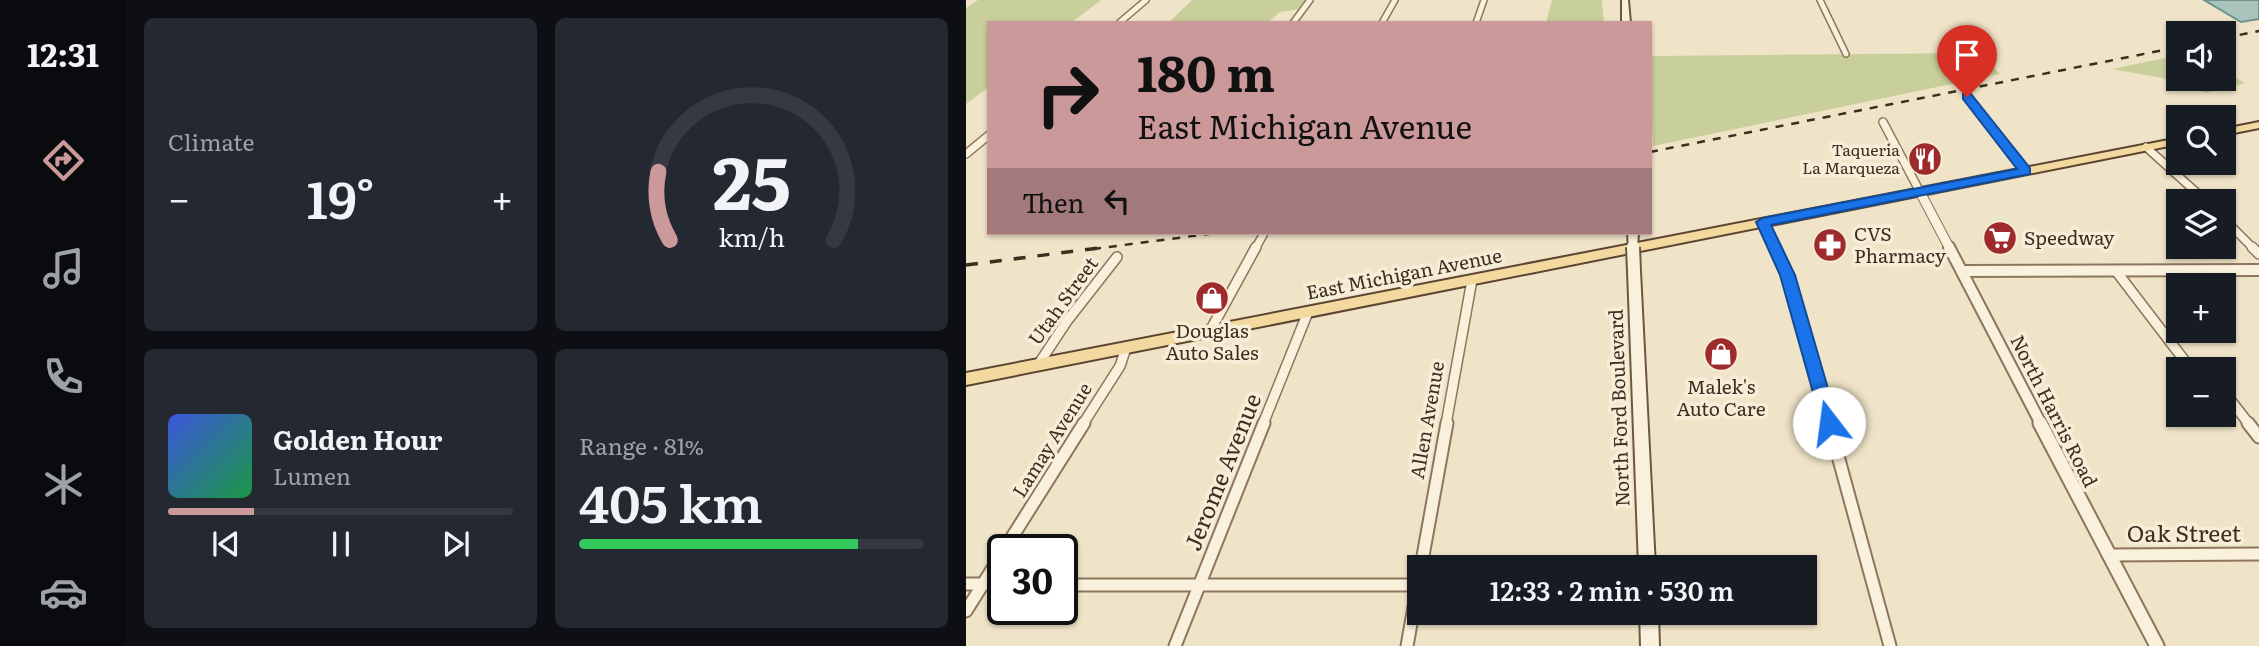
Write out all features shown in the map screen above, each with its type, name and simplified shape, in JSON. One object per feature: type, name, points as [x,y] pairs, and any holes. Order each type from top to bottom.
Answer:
[{"type":"main road","points":[[1625,0],[1626,21]]},
{"type":"main road","points":[[2236,130],[2259,125]]},
{"type":"main road","name":"East Michigan Avenue","points":[[966,379],[2166,143]]},
{"type":"main road","name":"North Ford Boulevard","points":[[1633,235],[1646,555]]},
{"type":"main road","points":[[1649,625],[1650,646]]},
{"type":"street","points":[[1121,21],[1146,0]]},
{"type":"street","points":[[1294,21],[1310,0]]},
{"type":"street","points":[[1383,21],[1395,0]]},
{"type":"street","points":[[1477,21],[1484,0]]},
{"type":"street","points":[[1820,0],[1846,54]]},
{"type":"street","points":[[1967,97],[2025,171]]},
{"type":"street","points":[[1883,122],[1920,192]]},
{"type":"street","points":[[966,154],[987,137]]},
{"type":"street","points":[[2146,147],[2193,189]]},
{"type":"street","name":"North Harris Road","points":[[1920,192],[2157,646]]},
{"type":"street","points":[[1763,222],[1779,252],[1799,311],[1890,646]]},
{"type":"street","points":[[2236,231],[2259,254]]},
{"type":"street","points":[[1210,331],[1262,235]]},
{"type":"street","name":"Utah Street","points":[[1038,365],[1067,321],[1117,257]]},
{"type":"street","points":[[1962,271],[2259,270]]},
{"type":"street","points":[[2116,271],[2182,357]]},
{"type":"street","name":"Allen Avenue","points":[[1423,555],[1472,280]]},
{"type":"street","name":"Jerome Avenue","points":[[1175,646],[1308,312]]},
{"type":"street","name":"Lamay Avenue","points":[[1015,534],[1119,366],[1126,348]]},
{"type":"street","points":[[2236,407],[2259,437]]},
{"type":"street","name":"Oak Street","points":[[2110,555],[2259,554]]},
{"type":"street","name":"Lamay Avenue","points":[[966,611],[987,578]]},
{"type":"street","points":[[1078,585],[1407,582]]},
{"type":"street","points":[[966,584],[987,584]]},
{"type":"street","points":[[1407,646],[1411,625]]},
{"type":"green space","points":[[978,0],[1101,0],[1074,21],[987,21],[987,88],[966,104],[966,8]]},
{"type":"green space","points":[[1192,0],[1306,0],[1300,9],[1280,12],[1269,21],[1170,21]]},
{"type":"green space","points":[[1552,0],[1602,0],[1604,21],[1547,21]]},
{"type":"green space","points":[[1980,53],[2000,74],[1653,146],[1652,56]]},
{"type":"green space","points":[[2166,58],[2166,79],[2112,69]]},
{"type":"green space","points":[[2236,78],[2245,83],[2236,85]]},
{"type":"water","points":[[2204,0],[2259,0],[2259,19],[2241,22]]},
{"type":"railway","points":[[2236,36],[2259,31]]},
{"type":"railway","points":[[1652,152],[2166,50]]},
{"type":"railway","points":[[1093,249],[1201,235]]},
{"type":"railway","points":[[966,265],[1107,247]]},
{"type":"place","name":"Taqueria La Marqueza","points":[[1925,159]]},
{"type":"place","name":"Speedway","points":[[2000,238]]},
{"type":"place","name":"CVS Pharmacy","points":[[1830,245]]},
{"type":"place","name":"Douglas Auto Sales","points":[[1212,298]]},
{"type":"place","name":"Malek's Auto Care","points":[[1721,354]]},
{"type":"route","points":[[1829,423],[1788,275],[1763,222],[2025,171],[1967,97]]}]
